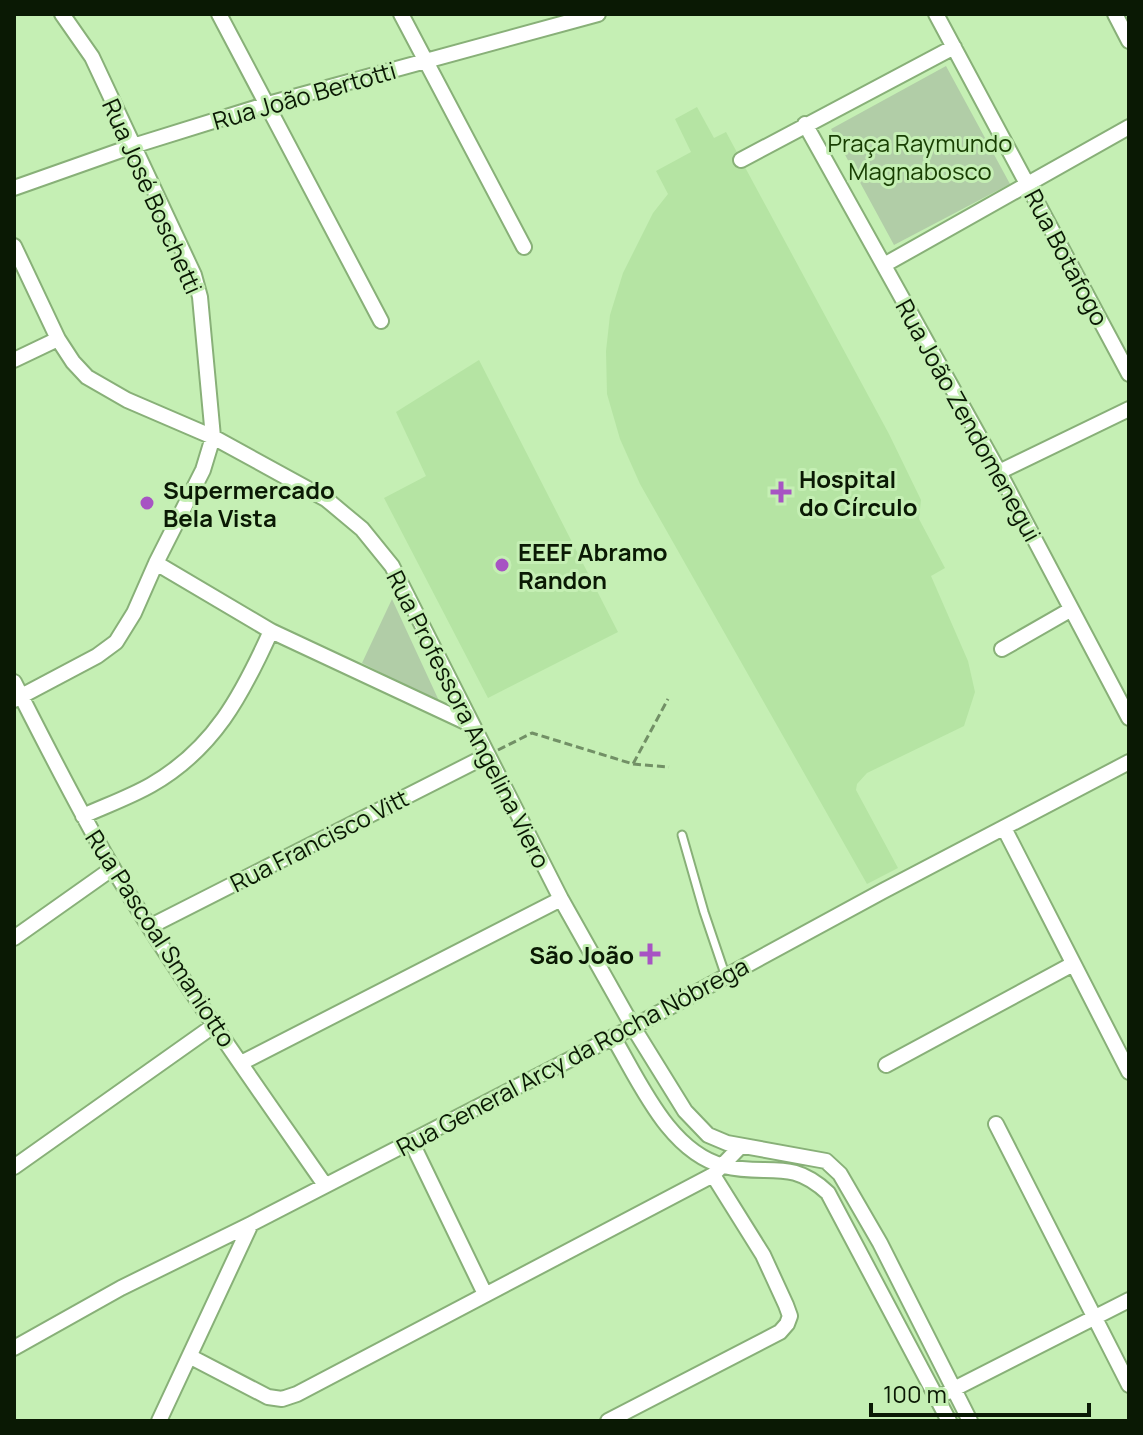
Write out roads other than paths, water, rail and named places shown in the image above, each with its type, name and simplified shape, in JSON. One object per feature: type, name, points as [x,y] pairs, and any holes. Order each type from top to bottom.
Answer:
[{"type":"street","name":"Rua José Boschetti","points":[[62,14],[92,57],[194,275],[200,297],[213,437]]},
{"type":"street","points":[[219,14],[381,321]]},
{"type":"street","points":[[401,14],[524,247]]},
{"type":"street","name":"Rua João Bertotti","points":[[14,188],[133,146],[268,104],[598,14]]},
{"type":"street","name":"Rua Botafogo","points":[[936,14],[1129,374]]},
{"type":"street","points":[[1115,14],[1129,41]]},
{"type":"street","points":[[741,160],[954,47]]},
{"type":"street","name":"Rua João Zendomenegui","points":[[805,124],[999,472],[1129,718]]},
{"type":"street","points":[[884,265],[1129,127]]},
{"type":"street","name":"Rua Professora Angelina Viero","points":[[14,246],[58,339],[87,377],[127,400],[213,437],[326,499],[362,529],[392,566],[561,899],[633,1027],[685,1111],[708,1135],[740,1147],[826,1161],[840,1174],[880,1243],[970,1421]]},
{"type":"street","points":[[14,360],[58,339]]},
{"type":"street","points":[[999,472],[1129,409]]},
{"type":"street","points":[[18,698],[97,656],[116,642],[134,613],[203,470],[213,437]]},
{"type":"street","points":[[156,563],[271,631],[472,726]]},
{"type":"street","points":[[1002,649],[1070,610]]},
{"type":"street","points":[[83,816],[150,786],[178,767],[207,740],[230,713],[243,691],[271,631]]},
{"type":"street","name":"Rua Pascoal Smaniotto","points":[[14,682],[18,698],[113,868],[325,1185]]},
{"type":"street","name":"Rua Francisco Vitt","points":[[151,926],[488,755]]},
{"type":"street","name":"Rua General Arcy da Rocha Nóbrega","points":[[14,1348],[121,1288],[633,1027],[1129,762]]},
{"type":"street","points":[[1004,828],[1129,1072]]},
{"type":"street","points":[[14,938],[113,868]]},
{"type":"street","points":[[241,1063],[561,899]]},
{"type":"street","points":[[886,1065],[1073,964]]},
{"type":"street","points":[[14,1167],[216,1024]]},
{"type":"street","points":[[608,1421],[780,1332],[790,1316],[719,1170],[682,1143],[667,1126],[613,1037]]},
{"type":"street","points":[[667,1126],[685,1111]]},
{"type":"street","points":[[996,1124],[1129,1385]]},
{"type":"street","points":[[411,1141],[485,1294]]},
{"type":"street","points":[[191,1357],[268,1397],[282,1399],[297,1394],[719,1170],[740,1147]]},
{"type":"street","points":[[799,1172],[802,1155]]},
{"type":"street","points":[[719,1170],[799,1172],[815,1180],[837,1206],[949,1421]]},
{"type":"street","points":[[837,1206],[854,1196]]},
{"type":"street","points":[[159,1421],[251,1224]]},
{"type":"street","points":[[861,1252],[880,1243]]},
{"type":"street","points":[[936,1397],[1129,1300]]},
{"type":"lane","points":[[682,835],[726,977]]},
{"type":"place","name":"Hospital do Círculo","points":[[781,492]]},
{"type":"place","name":"Supermercado Bela Vista","points":[[147,503]]},
{"type":"place","name":"EEEF Abramo Randon","points":[[502,565]]},
{"type":"place","name":"São João","points":[[650,954]]},
{"type":"park label","name":"Praça Raymundo Magnabosco","points":[[920,156]]}]
